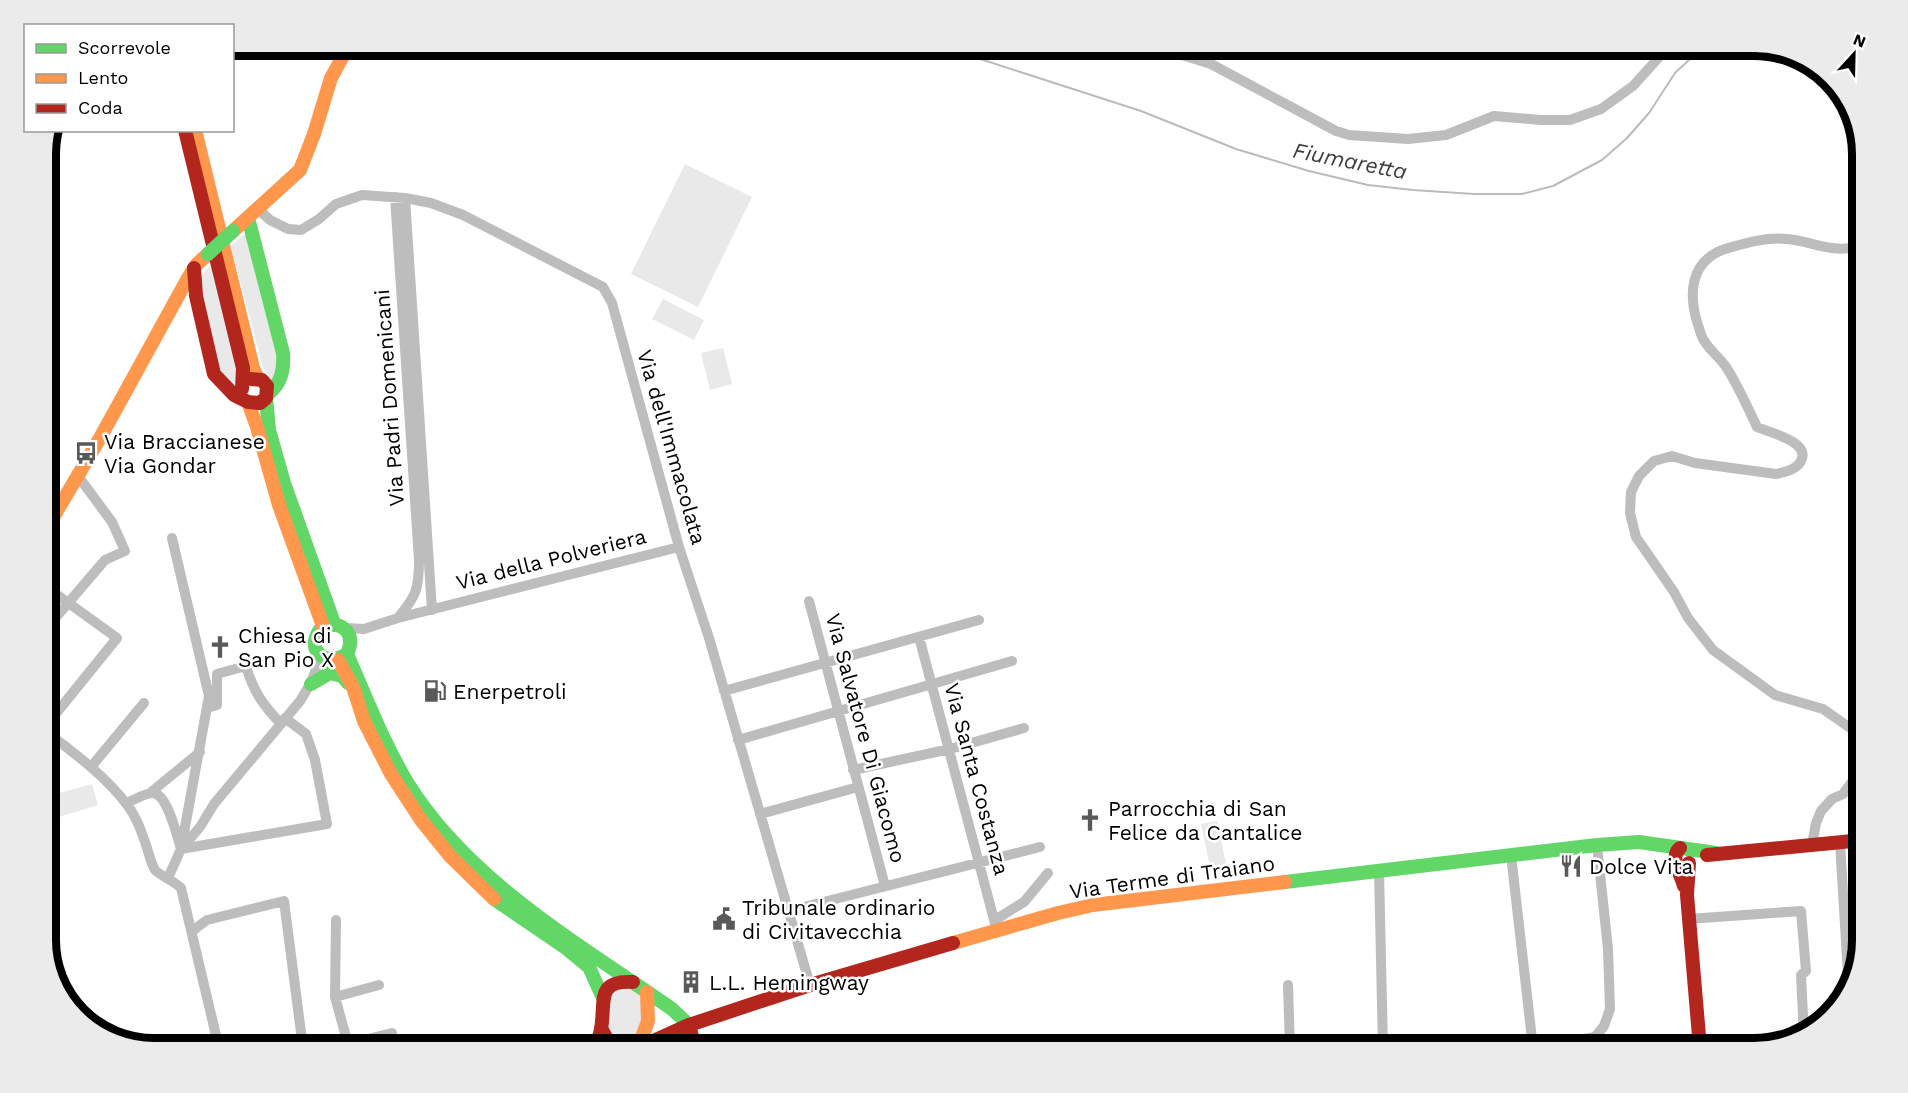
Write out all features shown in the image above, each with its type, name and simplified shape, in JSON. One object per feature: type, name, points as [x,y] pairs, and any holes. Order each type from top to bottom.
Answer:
[{"type":"street","points":[[56,513],[194,268],[300,170],[331,78],[343,56]]},
{"type":"street","points":[[1185,56],[1211,64],[1336,131],[1349,135],[1408,139],[1446,135],[1494,116],[1570,120],[1601,109],[1633,86],[1660,56]]},
{"type":"street","points":[[185,132],[243,368],[245,397],[255,418],[286,528],[318,607],[334,626],[350,633],[334,656]]},
{"type":"street","points":[[195,132],[253,368],[258,379],[267,386],[266,413],[272,446],[310,563],[334,626]]},
{"type":"street","name":"Via dell'Immacolata","points":[[253,214],[288,229],[301,230],[319,219],[336,204],[362,195],[400,197],[431,203],[463,215],[603,288],[612,303],[679,547],[724,691],[810,986]]},
{"type":"street","name":"Via Padri Domenicani","points":[[400,197],[430,597],[428,611]]},
{"type":"street","name":"Via Padri Domenicani","points":[[398,618],[414,597],[419,578],[400,197]]},
{"type":"street","points":[[194,268],[199,313],[214,374],[234,395],[245,397],[252,404],[260,403],[277,386],[285,368],[253,214]]},
{"type":"street","points":[[1852,248],[1846,250],[1790,239],[1768,238],[1717,252],[1703,261],[1696,273],[1692,293],[1693,310],[1704,340],[1728,368],[1757,427],[1794,442],[1802,448],[1803,456],[1799,465],[1789,471],[1776,474],[1695,463],[1672,456],[1654,461],[1639,476],[1631,492],[1630,513],[1636,537],[1674,592],[1688,618],[1713,650],[1775,694],[1823,709],[1852,729]]},
{"type":"street","points":[[170,312],[186,305],[195,307],[199,313]]},
{"type":"street","points":[[245,397],[246,382],[258,379]]},
{"type":"street","points":[[56,617],[105,560],[125,550],[112,522],[78,476]]},
{"type":"street","points":[[172,538],[209,696],[181,849]]},
{"type":"street","name":"Via della Polveriera","points":[[334,626],[364,629],[398,618],[679,547]]},
{"type":"street","points":[[56,594],[117,638],[56,715]]},
{"type":"street","points":[[414,597],[426,594],[430,597]]},
{"type":"street","points":[[414,597],[428,611]]},
{"type":"street","name":"Via Salvatore Di Giacomo","points":[[809,601],[885,886]]},
{"type":"street","points":[[724,691],[979,620]]},
{"type":"street","points":[[334,626],[318,630],[314,639],[316,650],[334,656],[408,783],[441,828],[471,860],[524,906],[672,1009],[689,1025],[692,1038]]},
{"type":"street","name":"Via della Polveriera","points":[[168,878],[181,849],[200,827],[214,804],[334,656],[364,629]]},
{"type":"street","name":"Via Santa Costanza","points":[[919,637],[996,926]]},
{"type":"street","points":[[334,656],[352,687],[374,741],[391,774],[421,820],[450,856],[498,902],[566,948],[589,967],[602,996],[601,1028],[598,1038]]},
{"type":"street","points":[[738,740],[1012,661]]},
{"type":"street","points":[[181,849],[327,824],[315,760],[306,734],[283,721],[264,706],[251,685],[246,666],[217,674],[217,705],[207,708]]},
{"type":"street","points":[[311,684],[330,673],[342,676],[352,687]]},
{"type":"street","points":[[91,768],[144,703]]},
{"type":"street","points":[[853,770],[950,749],[1024,728]]},
{"type":"street","points":[[56,738],[127,803],[143,834],[155,870],[182,888],[217,1038]]},
{"type":"street","points":[[127,803],[150,793],[200,752]]},
{"type":"street","points":[[1812,845],[1821,811],[1832,799],[1844,794],[1852,782]]},
{"type":"street","points":[[760,813],[858,787]]},
{"type":"street","points":[[150,793],[156,793],[164,800],[181,849]]},
{"type":"street","name":"Via Terme di Traiano","points":[[660,1038],[689,1025],[996,926],[1093,905],[1597,845],[1639,842],[1683,857],[1697,857],[1852,841]]},
{"type":"street","points":[[1840,843],[1848,969]]},
{"type":"street","points":[[1589,1038],[1595,1037],[1604,1026],[1610,1009],[1608,949],[1597,845]]},
{"type":"street","points":[[788,911],[1041,846]]},
{"type":"street","points":[[1511,855],[1532,1038]]},
{"type":"street","points":[[1683,857],[1699,1038]]},
{"type":"street","points":[[1379,872],[1383,1038]]},
{"type":"street","name":"Via Terme di Traiano","points":[[996,926],[1024,902],[1048,873]]},
{"type":"street","points":[[192,931],[207,920],[284,901],[302,1038]]},
{"type":"street","points":[[1688,919],[1802,911],[1806,971],[1801,975],[1803,1024]]},
{"type":"street","points":[[336,920],[335,998],[346,1038]]},
{"type":"street","points":[[602,996],[613,984],[620,981],[633,982]]},
{"type":"street","points":[[335,998],[379,985]]},
{"type":"street","points":[[1288,986],[1290,1038]]},
{"type":"street","points":[[642,1038],[647,1027],[649,1003],[647,992]]},
{"type":"street","points":[[601,1028],[606,1038]]},
{"type":"street","points":[[370,1038],[392,1032]]},
{"type":"shaded area","points":[[685,164],[752,197],[698,307],[631,274]]},
{"type":"shaded area","points":[[245,235],[248,237],[279,352],[274,384],[263,368],[231,246]]},
{"type":"shaded area","points":[[213,262],[240,369],[239,391],[222,379],[200,295],[201,276]]},
{"type":"shaded area","points":[[663,299],[704,320],[694,340],[652,319]]},
{"type":"shaded area","points":[[723,348],[732,384],[710,390],[701,353]]},
{"type":"shaded area","points":[[92,784],[98,805],[56,818],[56,794]]},
{"type":"shaded area","points":[[1217,821],[1226,863],[1210,867],[1201,824]]},
{"type":"shaded area","points":[[618,986],[638,990],[644,1000],[640,1031],[634,1038],[613,1038],[606,1011],[613,992]]},
{"type":"waterway","name":"Fiumaretta","points":[[973,56],[1141,111],[1236,149],[1309,171],[1368,185],[1474,194],[1522,194],[1553,186],[1602,160],[1627,138],[1649,113],[1675,73],[1693,56]]},
{"type":"traffic: fast","points":[[248,218],[283,353],[281,375],[273,390],[268,394]]},
{"type":"traffic: fast","points":[[208,254],[233,231]]},
{"type":"traffic: fast","points":[[266,398],[269,430],[284,483],[334,623]]},
{"type":"traffic: fast","points":[[323,626],[337,625],[349,635],[347,654],[398,767],[432,818],[461,850],[493,880],[563,935],[672,1009],[689,1025]]},
{"type":"traffic: fast","points":[[323,626],[315,641],[318,653],[329,658],[346,655]]},
{"type":"traffic: fast","points":[[311,684],[330,673],[342,676],[348,683]]},
{"type":"traffic: fast","points":[[1285,882],[1639,842],[1716,853]]},
{"type":"traffic: fast","points":[[494,899],[566,948],[589,967],[602,996]]},
{"type":"traffic: slow","points":[[233,231],[300,170],[331,78],[343,56]]},
{"type":"traffic: slow","points":[[195,132],[253,368],[258,379]]},
{"type":"traffic: slow","points":[[56,512],[100,438],[188,278],[197,264],[208,254]]},
{"type":"traffic: slow","points":[[248,402],[279,505],[323,626]]},
{"type":"traffic: slow","points":[[338,660],[353,687],[364,721],[391,774],[421,820],[450,856],[494,899]]},
{"type":"traffic: slow","points":[[953,943],[1093,905],[1285,882]]},
{"type":"traffic: slow","points":[[642,1038],[648,1021],[647,992]]},
{"type":"traffic: jam","points":[[185,132],[243,368],[242,389]]},
{"type":"traffic: jam","points":[[194,268],[196,296],[214,374],[234,395],[248,402],[260,403],[266,398],[267,386],[262,380],[251,379]]},
{"type":"traffic: jam","points":[[1707,855],[1852,841]]},
{"type":"traffic: jam","points":[[1680,848],[1676,861],[1684,886]]},
{"type":"traffic: jam","points":[[1689,863],[1687,895],[1699,1038]]},
{"type":"traffic: jam","points":[[660,1038],[689,1025],[810,985],[953,943]]},
{"type":"traffic: jam","points":[[599,1038],[607,989],[621,982],[633,982]]},
{"type":"traffic: jam","points":[[689,1025],[692,1038]]},
{"type":"traffic: jam","points":[[601,1028],[606,1038]]},
{"type":"place","name":"Via Braccianese Via Gondar","points":[[86,453]]},
{"type":"place","name":"Chiesa di San Pio X","points":[[220,647]]},
{"type":"place","name":"Enerpetroli","points":[[435,691]]},
{"type":"place","name":"Parrocchia di San Felice da Cantalice","points":[[1090,820]]},
{"type":"place","name":"Dolce Vita","points":[[1571,866]]},
{"type":"place","name":"Tribunale ordinario di Civitavecchia","points":[[724,919]]},
{"type":"place","name":"L.L. Hemingway","points":[[691,982]]}]
